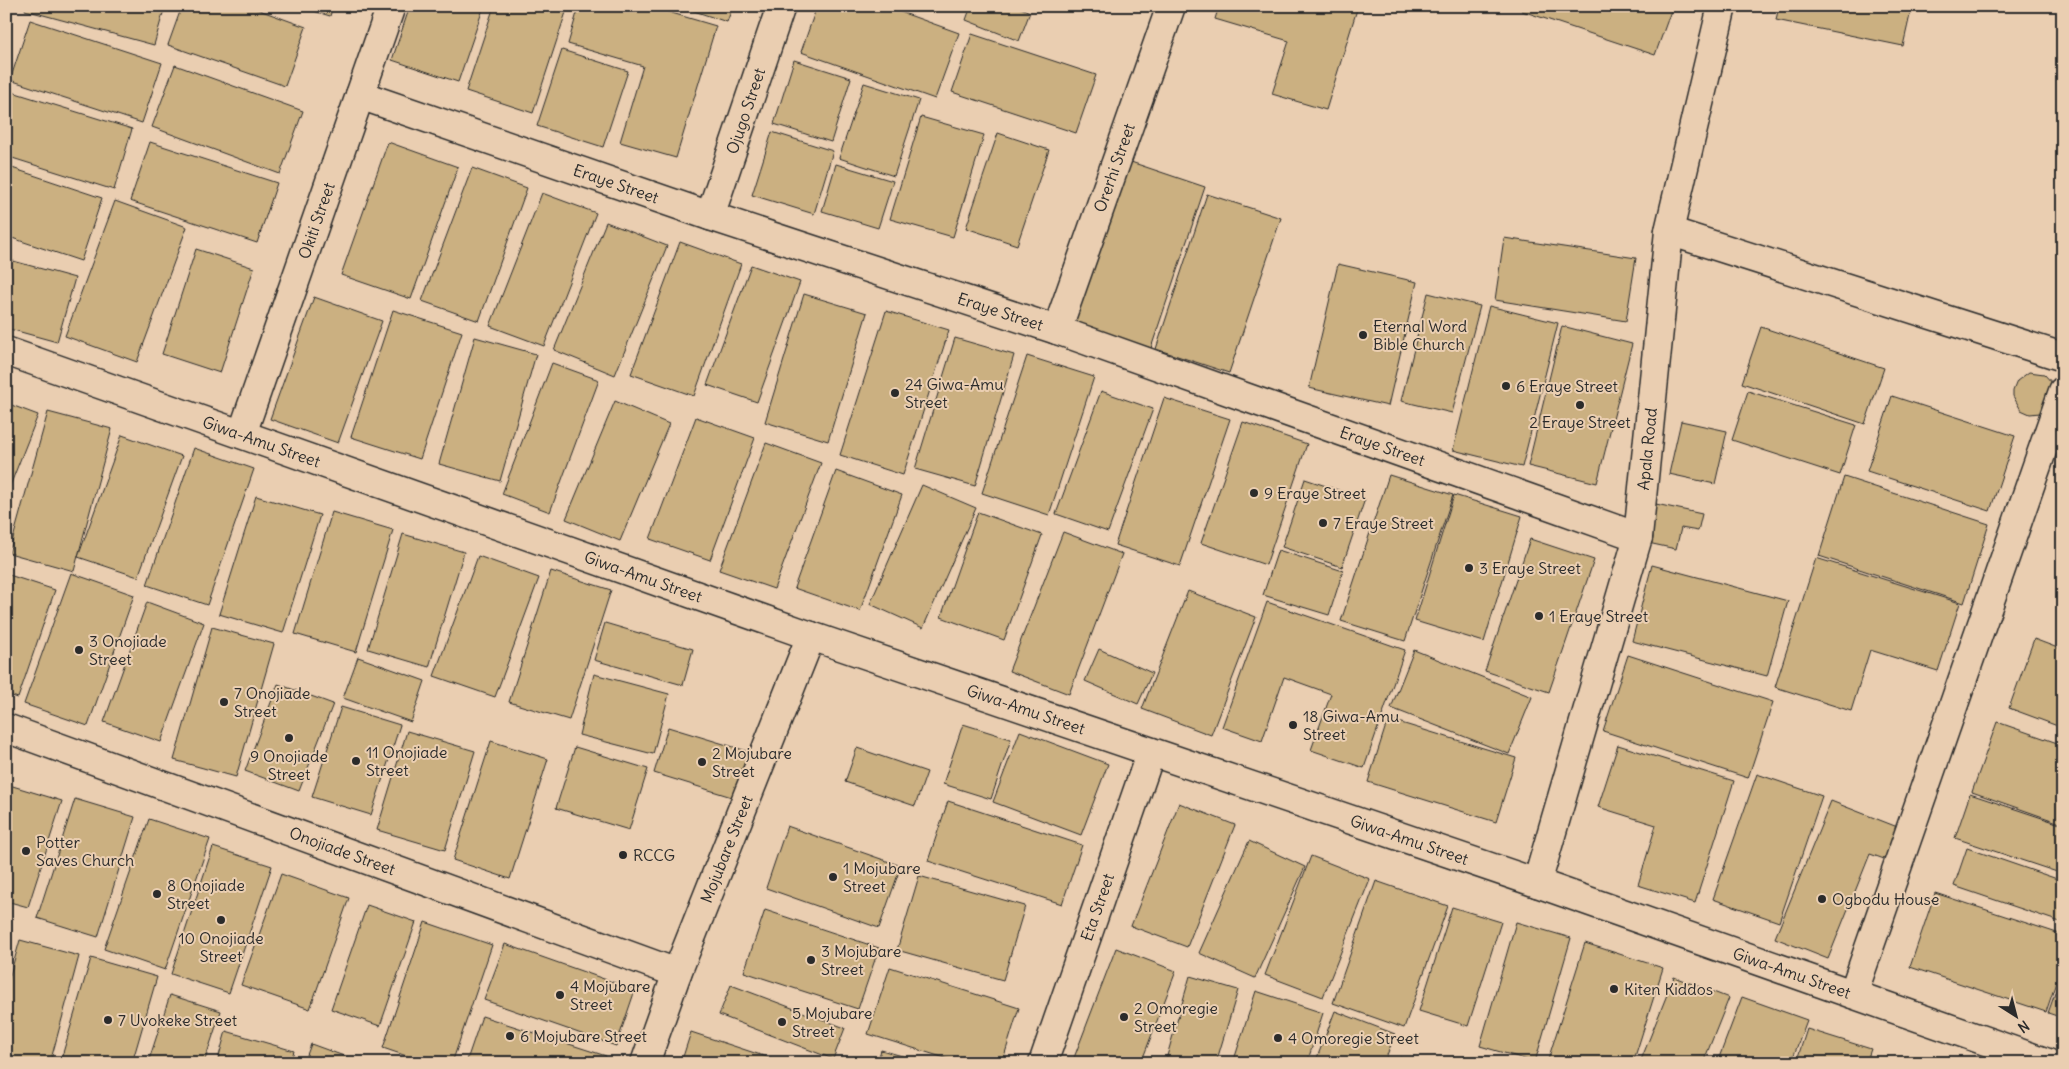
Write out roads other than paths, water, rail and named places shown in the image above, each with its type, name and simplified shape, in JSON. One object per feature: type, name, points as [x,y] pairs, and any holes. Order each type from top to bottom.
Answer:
[{"type":"street","name":"Okiti Street","points":[[242,434],[391,6]]},
{"type":"street","name":"Ojugo Street","points":[[710,216],[781,6]]},
{"type":"street","name":"Orerhi Street","points":[[1057,330],[1171,6]]},
{"type":"street","name":"Apala Road","points":[[1537,884],[1638,537],[1669,231],[1722,6]]},
{"type":"street","name":"Eraye Street","points":[[360,95],[710,216],[1057,330],[1638,537]]},
{"type":"street","points":[[1669,231],[2063,356]]},
{"type":"street","name":"Giwa-Amu Street","points":[[6,351],[811,636],[1537,884],[2048,1063]]},
{"type":"street","points":[[1853,994],[2063,391]]},
{"type":"street","name":"Mojubare Street","points":[[645,1063],[677,972],[811,636]]},
{"type":"street","name":"Onojiade Street","points":[[6,728],[677,972]]},
{"type":"street","name":"Eta Street","points":[[1043,1063],[1151,752]]},
{"type":"place","name":"Eternal Word Bible Church","points":[[1363,335]]},
{"type":"place","name":"6 Eraye Street","points":[[1506,386]]},
{"type":"place","name":"24 Giwa-Amu Street","points":[[895,393]]},
{"type":"place","name":"2 Eraye Street","points":[[1580,405]]},
{"type":"place","name":"9 Eraye Street","points":[[1254,493]]},
{"type":"place","name":"7 Eraye Street","points":[[1323,523]]},
{"type":"place","name":"3 Eraye Street","points":[[1469,568]]},
{"type":"place","name":"1 Eraye Street","points":[[1539,616]]},
{"type":"place","name":"3 Onojiade Street","points":[[79,650]]},
{"type":"place","name":"7 Onojiade Street","points":[[224,702]]},
{"type":"place","name":"18 Giwa-Amu Street","points":[[1293,725]]},
{"type":"place","name":"9 Onojiade Street","points":[[289,738]]},
{"type":"place","name":"11 Onojiade Street","points":[[356,761]]},
{"type":"place","name":"2 Mojubare Street","points":[[702,762]]},
{"type":"place","name":"Potter Saves Church","points":[[26,851]]},
{"type":"place","name":"RCCG","points":[[623,855]]},
{"type":"place","name":"1 Mojubare Street","points":[[833,877]]},
{"type":"place","name":"8 Onojiade Street","points":[[157,894]]},
{"type":"place","name":"Ogbodu House","points":[[1822,899]]},
{"type":"place","name":"10 Onojiade Street","points":[[221,920]]},
{"type":"place","name":"3 Mojubare Street","points":[[811,960]]},
{"type":"place","name":"Kiten Kiddos","points":[[1614,989]]},
{"type":"place","name":"4 Mojubare Street","points":[[560,995]]},
{"type":"place","name":"2 Omoregie Street","points":[[1124,1017]]},
{"type":"place","name":"7 Uvokeke Street","points":[[108,1020]]},
{"type":"place","name":"5 Mojubare Street","points":[[782,1022]]},
{"type":"place","name":"6 Mojubare Street","points":[[510,1036]]},
{"type":"place","name":"4 Omoregie Street","points":[[1278,1038]]}]
